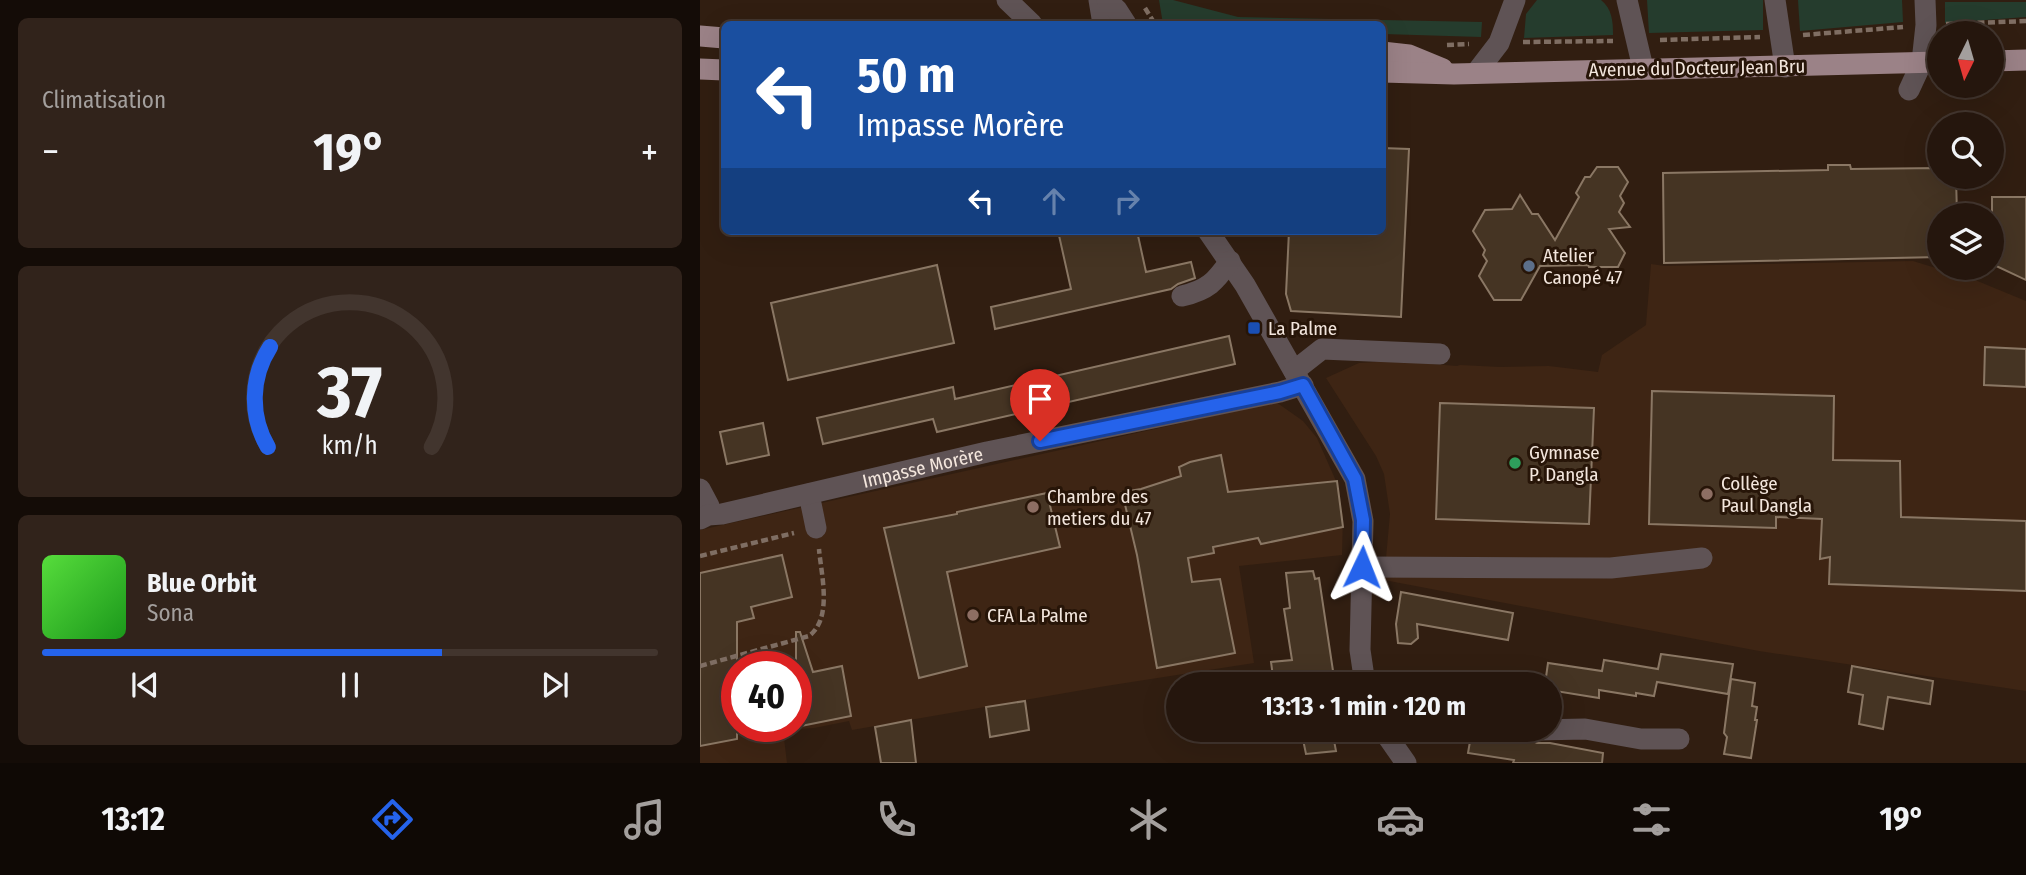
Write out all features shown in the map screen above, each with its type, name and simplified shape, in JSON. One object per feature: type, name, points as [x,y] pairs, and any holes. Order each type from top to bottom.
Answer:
[{"type":"main road","points":[[700,36],[721,38]]},
{"type":"main road","name":"Avenue du Docteur Jean Bru","points":[[1386,52],[1409,55],[1454,74]]},
{"type":"main road","points":[[2004,61],[2026,60]]},
{"type":"main road","name":"Avenue du Docteur Jean Bru","points":[[1386,72],[1454,74],[1927,62]]},
{"type":"main road","points":[[700,69],[721,70]]},
{"type":"street","points":[[1007,0],[1029,21]]},
{"type":"street","points":[[1098,0],[1102,21]]},
{"type":"street","points":[[1107,0],[1118,10],[1124,21]]},
{"type":"street","points":[[1476,73],[1499,43],[1515,0]]},
{"type":"street","points":[[1627,0],[1643,68]]},
{"type":"street","points":[[1775,0],[1785,67]]},
{"type":"street","points":[[1925,0],[1927,34]]},
{"type":"street","points":[[1909,90],[1927,66]]},
{"type":"street","points":[[1211,235],[1230,261],[1355,479],[1363,520],[1360,650],[1363,672]]},
{"type":"street","points":[[1182,296],[1199,292],[1215,282],[1230,261]]},
{"type":"street","points":[[1298,378],[1322,349],[1440,354]]},
{"type":"street","name":"Impasse Morère","points":[[704,517],[987,452],[1280,392],[1298,378]]},
{"type":"street","name":"Impasse Morère","points":[[700,488],[709,506],[704,517]]},
{"type":"street","points":[[809,494],[816,528]]},
{"type":"street","points":[[1362,567],[1611,568],[1702,558]]},
{"type":"street","points":[[1562,729],[1585,729],[1641,739],[1679,739]]},
{"type":"street","points":[[1391,742],[1406,763]]},
{"type":"path","points":[[1441,46],[1781,37]]},
{"type":"path","points":[[700,555],[816,528],[824,594],[821,621],[816,631],[809,636],[700,666]]},
{"type":"shaded area","name":"Collège Paul Dangla","points":[[1913,261],[1927,265],[1927,280],[1975,280],[2026,301],[2026,691],[1759,651],[1384,580],[1390,514],[1384,474],[1376,456],[1326,378],[1359,363],[1393,361],[1457,366],[1549,366],[1598,372],[1602,355],[1646,325],[1651,264],[1665,266]]},
{"type":"shaded area","name":"CFA La Palme","points":[[1276,402],[1303,421],[1317,438],[1336,481],[1343,516],[1342,555],[1239,566],[1254,663],[1196,672],[1166,672],[1166,677],[852,730],[849,721],[812,728],[812,651],[721,651],[721,742],[784,742],[787,763],[700,763],[700,530]]},
{"type":"green space","points":[[1159,0],[1173,0],[1238,17],[1482,22],[1481,37],[1386,34],[1386,21],[1162,21]]},
{"type":"green space","points":[[1537,0],[1601,0],[1608,7],[1613,35],[1524,38],[1526,14]]},
{"type":"green space","points":[[1647,0],[1763,0],[1763,30],[1649,33]]},
{"type":"green space","points":[[1798,0],[1902,0],[1903,22],[1800,31]]},
{"type":"green space","points":[[1945,2],[2026,2],[2026,17],[1945,21]]},
{"type":"building","points":[[1386,148],[1409,149],[1401,317],[1291,311],[1286,294],[1289,235],[1386,235]]},
{"type":"building","points":[[1828,165],[1850,165],[1851,169],[1927,168],[1927,189],[1956,189],[1957,203],[1927,203],[1927,257],[1664,263],[1663,173],[1828,170]]},
{"type":"building","points":[[1597,167],[1618,167],[1628,182],[1620,196],[1624,203],[1619,212],[1630,227],[1609,229],[1625,253],[1618,267],[1540,266],[1521,300],[1494,300],[1479,276],[1487,261],[1483,255],[1485,250],[1473,231],[1485,210],[1512,209],[1520,195],[1532,214],[1538,214],[1555,240],[1579,197],[1576,193],[1585,177],[1590,177]]},
{"type":"building","points":[[1992,197],[2026,197],[2026,280],[2004,270],[2004,203],[1992,203]]},
{"type":"building","points":[[1059,235],[1138,235],[1146,272],[1191,262],[1195,278],[1171,289],[995,329],[991,307],[1071,289]]},
{"type":"building","points":[[937,265],[954,343],[788,380],[771,303]]},
{"type":"building","points":[[1229,336],[1235,364],[937,432],[933,419],[823,444],[817,418],[953,387],[955,399]]},
{"type":"building","points":[[1985,347],[2026,349],[2026,387],[1984,385]]},
{"type":"building","points":[[1652,391],[1834,396],[1833,460],[1900,461],[1901,517],[2026,521],[2026,591],[1829,584],[1830,557],[1820,559],[1822,519],[1776,517],[1776,528],[1649,524]]},
{"type":"building","name":"Gymnase P. Dangla","points":[[1440,403],[1594,408],[1589,524],[1436,519]]},
{"type":"building","points":[[763,423],[769,455],[727,464],[720,432]]},
{"type":"building","points":[[1221,455],[1228,492],[1337,481],[1343,527],[1261,544],[1258,538],[1213,547],[1214,553],[1188,558],[1192,582],[1220,579],[1235,653],[1157,668],[1137,555],[1122,492],[1181,476],[1179,467]]},
{"type":"building","points":[[1047,493],[1060,547],[947,572],[967,666],[919,678],[884,528]]},
{"type":"building","points":[[782,555],[792,597],[751,607],[754,618],[737,622],[737,651],[721,651],[721,742],[700,746],[700,573]]},
{"type":"building","points":[[1313,571],[1315,579],[1319,578],[1333,672],[1272,672],[1271,662],[1292,660],[1284,609],[1290,608],[1286,573]]},
{"type":"building","points":[[1401,592],[1513,613],[1508,640],[1417,624],[1418,638],[1411,644],[1398,643],[1396,624]]},
{"type":"building","points":[[796,632],[800,632],[806,651],[796,651]]},
{"type":"building","points":[[1661,654],[1733,664],[1728,694],[1657,682],[1654,696],[1599,690],[1599,698],[1562,692],[1562,672],[1547,672],[1548,663],[1602,671],[1604,660],[1658,669]]},
{"type":"building","points":[[842,666],[851,716],[812,724],[812,669],[813,672]]},
{"type":"building","points":[[1852,666],[1933,681],[1930,704],[1888,697],[1883,729],[1859,724],[1863,695],[1848,692]]},
{"type":"building","points":[[1731,679],[1755,683],[1752,706],[1757,707],[1757,720],[1751,758],[1724,754]]},
{"type":"building","points":[[1025,701],[1029,730],[990,737],[986,707]]},
{"type":"building","points":[[911,720],[916,763],[881,763],[875,727]]},
{"type":"building","points":[[1304,742],[1334,742],[1336,751],[1306,754]]},
{"type":"building","points":[[1470,742],[1535,742],[1603,753],[1602,763],[1513,763],[1514,760],[1468,753]]},
{"type":"place","name":"Atelier Canopé 47","points":[[1529,266]]},
{"type":"place","name":"La Palme","points":[[1254,328]]},
{"type":"place","name":"Gymnase P. Dangla","points":[[1515,463]]},
{"type":"place","name":"Collège Paul Dangla","points":[[1707,494]]},
{"type":"place","name":"Chambre des metiers du 47","points":[[1033,507]]},
{"type":"place","name":"CFA La Palme","points":[[973,615]]},
{"type":"route","points":[[1040,441],[1303,385],[1355,479],[1363,520],[1362,567]]}]
